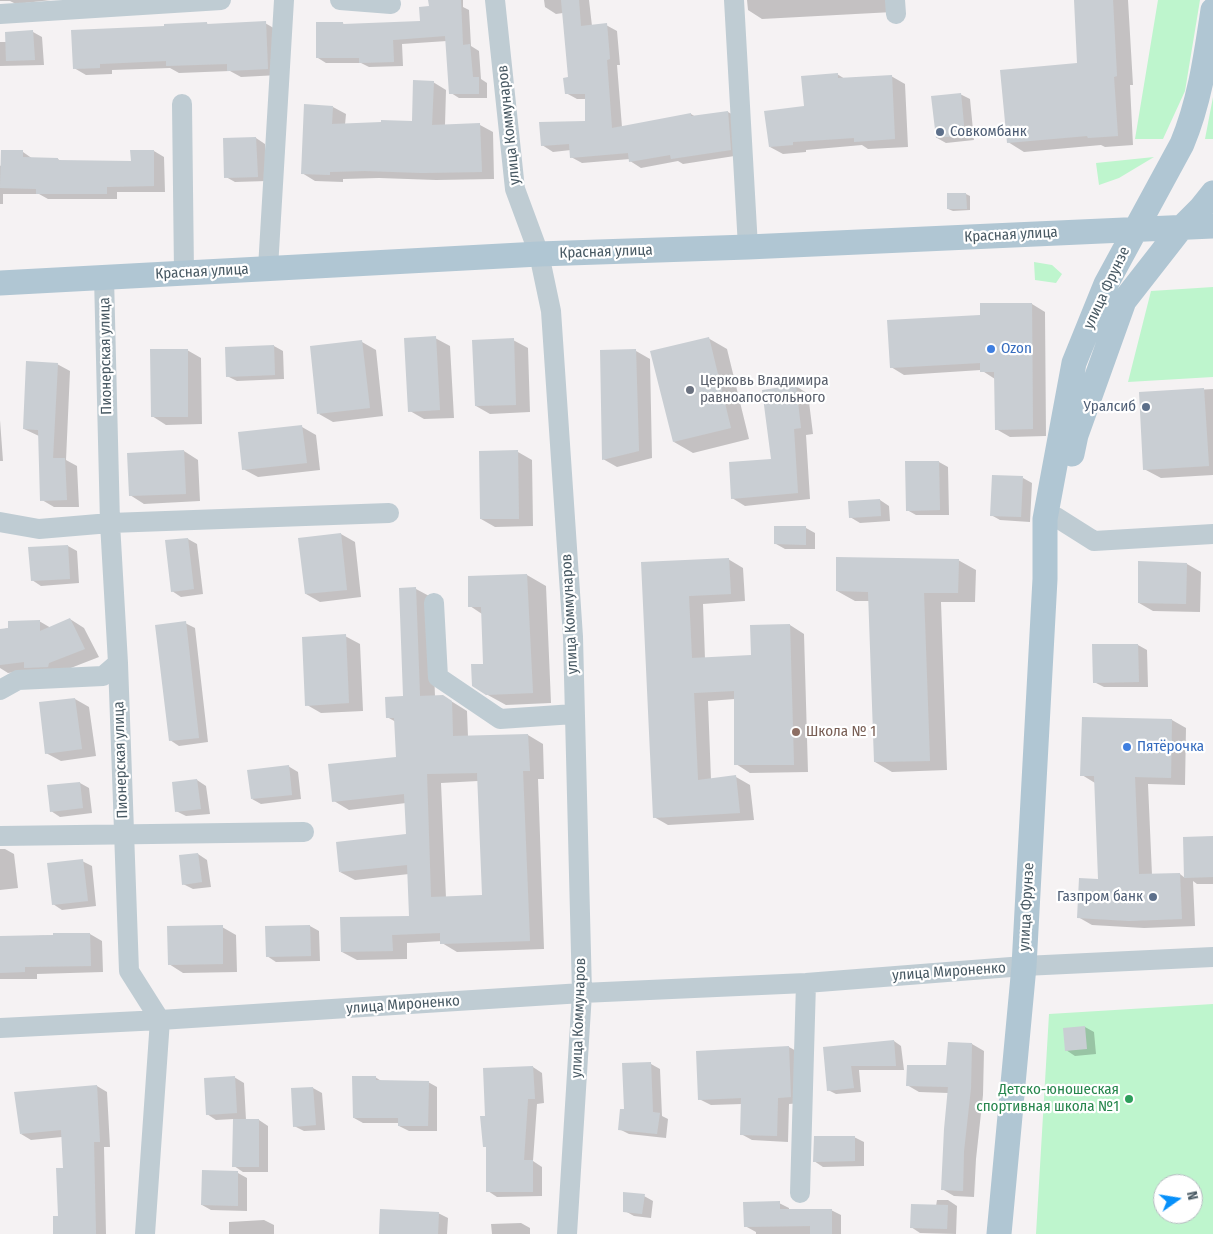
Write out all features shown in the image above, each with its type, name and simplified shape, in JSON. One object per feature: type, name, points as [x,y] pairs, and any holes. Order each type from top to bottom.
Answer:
[{"type":"main road","name":"улица Фрунзе","points":[[999,1234],[1024,966],[1046,579],[1045,519],[1074,363],[1098,300],[1182,144],[1202,83],[1213,10]]},
{"type":"main road","name":"улица Фрунзе","points":[[1046,579],[1056,517],[1076,435],[1124,301],[1181,228],[1201,208],[1213,192]]},
{"type":"main road","name":"Красная улица","points":[[0,283],[539,254],[748,247],[1213,226]]},
{"type":"street","points":[[0,14],[221,0]]},
{"type":"street","points":[[268,268],[284,0]]},
{"type":"street","points":[[340,0],[391,4]]},
{"type":"street","name":"улица Коммунаров","points":[[495,0],[515,189],[539,254],[551,311],[573,637],[582,993],[567,1234]]},
{"type":"street","points":[[734,0],[748,247]]},
{"type":"street","points":[[182,104],[184,273]]},
{"type":"street","name":"Пионерская улица","points":[[104,278],[110,523],[118,663],[129,971],[160,1020]]},
{"type":"street","points":[[0,522],[39,529],[110,523],[388,513]]},
{"type":"street","points":[[1056,517],[1094,541],[1213,534]]},
{"type":"street","points":[[434,603],[438,677],[500,719],[574,714]]},
{"type":"street","points":[[0,690],[18,680],[102,676],[118,663]]},
{"type":"street","points":[[0,836],[304,832]]},
{"type":"street","name":"улица Мироненко","points":[[0,1028],[160,1020],[582,993],[806,983],[1024,966],[1213,957]]},
{"type":"street","points":[[800,1193],[806,983]]},
{"type":"street","points":[[145,1234],[160,1020]]},
{"type":"green space","points":[[1158,0],[1200,0],[1185,91],[1163,139],[1135,139]]},
{"type":"green space","points":[[1213,97],[1213,139],[1205,139]]},
{"type":"green space","points":[[1154,157],[1119,178],[1099,185],[1096,163]]},
{"type":"green space","points":[[1034,262],[1052,265],[1062,274],[1056,283],[1035,280]]},
{"type":"green space","points":[[1213,287],[1213,377],[1128,382],[1151,291]]},
{"type":"green space","name":"Детско-юношеская спортивная школа №1","points":[[1213,1004],[1213,1234],[1036,1234],[1049,1014]]},
{"type":"building","points":[[428,0],[461,0],[463,45],[470,44],[473,77],[479,77],[479,94],[449,94],[445,36],[393,40],[394,62],[359,63],[359,58],[316,58],[316,22],[343,22],[343,24],[420,21],[419,7],[429,6]]},
{"type":"building","points":[[561,0],[579,0],[581,26],[607,23],[610,59],[607,60],[612,128],[691,113],[691,116],[728,111],[731,150],[671,159],[670,155],[629,162],[628,153],[570,158],[569,144],[541,146],[539,122],[585,121],[585,94],[565,94],[563,78],[568,77]]},
{"type":"building","points":[[1074,0],[1113,0],[1117,76],[1114,77],[1118,136],[1088,138],[1087,136],[1007,143],[1000,70],[1077,63]]},
{"type":"building","points":[[266,21],[268,69],[227,71],[227,64],[166,66],[166,61],[100,64],[100,68],[73,69],[71,30],[207,22],[207,24]]},
{"type":"building","points":[[33,30],[35,60],[6,61],[5,32]]},
{"type":"building","points":[[838,73],[838,78],[892,75],[895,139],[854,142],[854,138],[793,142],[793,145],[769,147],[764,111],[804,106],[801,76]]},
{"type":"building","points":[[413,80],[434,81],[432,125],[480,123],[482,172],[422,173],[365,171],[330,172],[330,175],[301,174],[304,104],[333,106],[332,124],[381,122],[381,120],[412,121]]},
{"type":"building","points":[[961,93],[965,135],[936,138],[931,96]]},
{"type":"building","points":[[256,137],[258,177],[224,178],[223,138]]},
{"type":"building","points":[[1,150],[23,150],[23,157],[58,158],[58,160],[131,161],[130,150],[154,150],[154,186],[107,187],[107,194],[36,194],[36,189],[0,188]]},
{"type":"building","points":[[947,193],[966,193],[967,209],[947,209]]},
{"type":"building","points":[[980,303],[1032,303],[1033,429],[995,430],[994,372],[980,372],[980,363],[890,368],[887,320],[980,315]]},
{"type":"building","points":[[436,336],[440,410],[408,412],[404,338]]},
{"type":"building","name":"Церковь Владимира равноапостольного","points":[[709,337],[731,428],[673,442],[650,351]]},
{"type":"building","points":[[514,338],[516,405],[475,406],[472,340]]},
{"type":"building","points":[[362,340],[370,408],[317,414],[310,346]]},
{"type":"building","points":[[274,345],[275,375],[226,377],[225,347]]},
{"type":"building","points":[[150,349],[188,349],[188,417],[151,417]]},
{"type":"building","points":[[636,349],[639,451],[602,460],[600,350]]},
{"type":"building","points":[[26,361],[58,363],[53,458],[65,458],[67,500],[40,501],[38,430],[23,429]]},
{"type":"building","points":[[796,385],[801,428],[794,429],[798,493],[731,499],[729,462],[771,459],[762,390]]},
{"type":"building","points":[[1204,388],[1209,466],[1143,470],[1139,392]]},
{"type":"building","points":[[302,425],[307,463],[242,470],[238,432]]},
{"type":"building","points":[[184,450],[186,494],[129,496],[127,453]]},
{"type":"building","points":[[518,450],[519,519],[480,519],[479,451]]},
{"type":"building","points":[[905,461],[939,461],[940,510],[906,511]]},
{"type":"building","points":[[992,475],[1023,476],[1021,517],[990,516]]},
{"type":"building","points":[[880,499],[881,516],[849,518],[848,501]]},
{"type":"building","points":[[774,526],[806,526],[806,545],[774,544]]},
{"type":"building","points":[[341,533],[347,590],[305,594],[298,538]]},
{"type":"building","points":[[188,538],[194,589],[171,592],[165,540]]},
{"type":"building","points":[[68,545],[70,579],[31,581],[28,547]]},
{"type":"building","points":[[836,557],[959,559],[958,593],[924,593],[930,761],[874,762],[868,592],[836,591]]},
{"type":"building","points":[[729,558],[731,594],[689,596],[692,658],[751,655],[750,625],[790,624],[794,765],[734,765],[734,691],[694,693],[698,780],[736,775],[740,813],[653,818],[641,562]]},
{"type":"building","points":[[1138,561],[1187,563],[1186,604],[1138,603]]},
{"type":"building","points":[[527,574],[533,693],[486,695],[472,686],[471,664],[483,664],[481,607],[468,607],[468,576]]},
{"type":"building","points":[[416,587],[420,696],[443,695],[452,701],[453,736],[528,734],[530,771],[523,771],[530,941],[440,944],[440,933],[392,935],[393,951],[341,952],[340,917],[409,916],[407,865],[339,872],[336,842],[406,834],[404,794],[332,802],[328,764],[396,757],[394,718],[386,718],[385,697],[403,696],[399,588]],"holes":[[[477,773],[482,895],[431,897],[427,774]]]},
{"type":"building","points":[[70,618],[85,649],[49,663],[48,667],[24,668],[24,662],[0,665],[0,629],[8,628],[8,621],[40,620],[40,631]]},
{"type":"building","points":[[186,621],[199,738],[169,741],[155,625]]},
{"type":"building","points":[[346,634],[349,703],[305,706],[302,637]]},
{"type":"building","points":[[1092,644],[1138,644],[1139,682],[1093,683]]},
{"type":"building","points":[[75,698],[82,749],[45,754],[39,702]]},
{"type":"building","points":[[1082,717],[1172,719],[1171,778],[1135,777],[1139,874],[1180,873],[1182,919],[1129,921],[1077,918],[1079,878],[1098,879],[1094,776],[1080,776]]},
{"type":"building","points":[[289,765],[292,795],[251,799],[247,770]]},
{"type":"building","points":[[197,779],[201,809],[175,812],[172,782]]},
{"type":"building","points":[[80,782],[83,808],[50,812],[47,785]]},
{"type":"building","points":[[1213,836],[1213,877],[1184,878],[1183,837]]},
{"type":"building","points":[[198,853],[202,882],[182,885],[179,855]]},
{"type":"building","points":[[83,859],[88,901],[52,905],[47,863]]},
{"type":"building","points":[[223,925],[223,964],[168,965],[167,926]]},
{"type":"building","points":[[310,925],[311,956],[266,957],[265,926]]},
{"type":"building","points":[[53,933],[90,933],[91,966],[25,967],[25,972],[0,973],[0,936],[53,935]]},
{"type":"building","points":[[1085,1026],[1087,1049],[1065,1051],[1063,1028]]},
{"type":"building","points":[[894,1040],[896,1066],[851,1066],[854,1088],[827,1091],[823,1047]]},
{"type":"building","points":[[948,1042],[972,1043],[971,1088],[964,1151],[963,1191],[941,1190],[948,1087],[906,1086],[907,1065],[946,1065]]},
{"type":"building","points":[[789,1046],[791,1097],[778,1098],[777,1136],[740,1135],[741,1098],[698,1100],[696,1051]]},
{"type":"building","points":[[651,1062],[653,1112],[660,1113],[657,1134],[618,1130],[620,1109],[624,1109],[622,1063]]},
{"type":"building","points":[[533,1066],[535,1099],[528,1099],[524,1160],[533,1160],[533,1192],[486,1192],[486,1147],[483,1147],[480,1116],[485,1116],[483,1068]]},
{"type":"building","points":[[235,1076],[237,1113],[206,1115],[204,1078]]},
{"type":"building","points":[[352,1076],[376,1076],[376,1080],[429,1081],[428,1126],[398,1126],[398,1118],[353,1118]]},
{"type":"building","points":[[97,1085],[100,1142],[94,1142],[96,1234],[53,1234],[53,1216],[58,1216],[56,1168],[63,1168],[61,1130],[20,1134],[14,1092]]},
{"type":"building","points":[[313,1087],[316,1125],[293,1127],[291,1088]]},
{"type":"building","points":[[233,1119],[259,1119],[259,1167],[232,1167]]},
{"type":"building","points":[[814,1136],[855,1136],[855,1161],[813,1162]]},
{"type":"building","points":[[202,1170],[238,1171],[238,1206],[201,1205]]},
{"type":"building","points":[[623,1192],[645,1194],[642,1214],[623,1212]]},
{"type":"building","points":[[780,1201],[780,1209],[832,1209],[832,1234],[810,1234],[810,1226],[744,1227],[743,1202]]},
{"type":"building","points":[[911,1204],[948,1205],[947,1229],[910,1228]]},
{"type":"building","points":[[380,1209],[439,1212],[438,1234],[379,1234]]},
{"type":"place","name":"Совкомбанк","points":[[940,132]]},
{"type":"place","name":"Ozon","points":[[991,349]]},
{"type":"place","name":"Церковь Владимира равноапостольного","points":[[690,390]]},
{"type":"place","name":"Уралсиб","points":[[1146,407]]},
{"type":"place","name":"Школа № 1","points":[[796,732]]},
{"type":"place","name":"Пятёрочка","points":[[1127,747]]},
{"type":"place","name":"Газпром банк","points":[[1153,897]]},
{"type":"place","name":"Детско-юношеская спортивная школа №1","points":[[1129,1099]]}]
